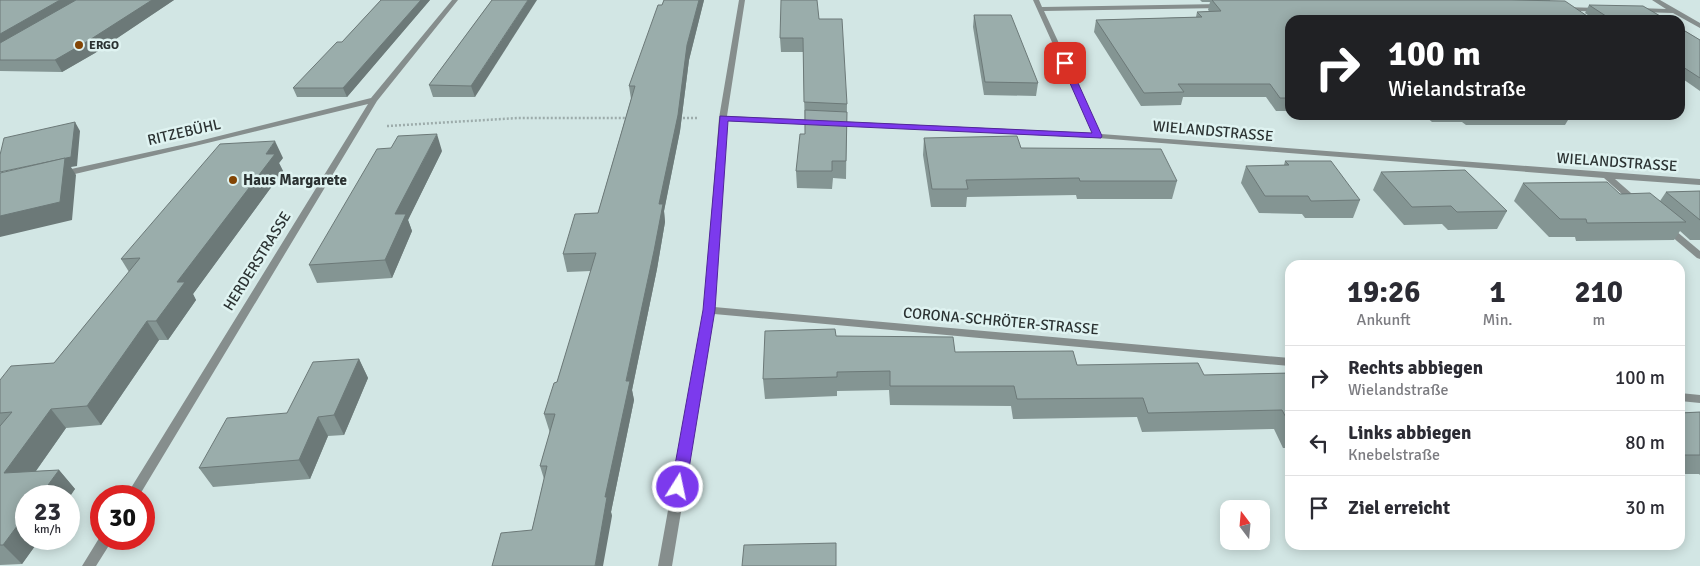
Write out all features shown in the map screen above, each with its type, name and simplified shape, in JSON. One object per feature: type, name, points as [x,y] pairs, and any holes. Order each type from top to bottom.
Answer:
[{"type":"street","name":"HERDERSTRASSE","points":[[139,485],[374,100],[455,0]]},
{"type":"street","points":[[665,566],[709,310],[724,118],[742,0]]},
{"type":"street","points":[[1036,0],[1098,136]]},
{"type":"street","points":[[1655,0],[1680,15]]},
{"type":"street","points":[[1040,9],[1224,6]]},
{"type":"street","points":[[1558,9],[1606,10]]},
{"type":"street","points":[[1635,10],[1673,11]]},
{"type":"street","points":[[1685,18],[1700,26]]},
{"type":"street","name":"RITZEBÜHL","points":[[56,175],[195,144],[374,100]]},
{"type":"street","name":"WIELANDSTRASSE","points":[[724,118],[1098,136],[1700,182]]},
{"type":"street","points":[[1606,176],[1642,207]]},
{"type":"street","points":[[1656,219],[1700,256]]},
{"type":"street","name":"CORONA-SCHRÖTER-STRASSE","points":[[709,310],[1285,362]]},
{"type":"street","points":[[1685,398],[1700,399]]},
{"type":"street","points":[[89,566],[99,550]]},
{"type":"path","points":[[414,124],[518,118],[635,118]]},
{"type":"path","points":[[674,118],[724,118]]},
{"type":"building","points":[[0,0],[60,0],[0,34]]},
{"type":"building","points":[[76,0],[152,0],[55,60],[0,60],[0,43]]},
{"type":"building","points":[[381,0],[421,0],[343,88],[293,88],[337,42],[342,42]]},
{"type":"building","points":[[492,0],[528,0],[471,86],[429,85]]},
{"type":"building","points":[[664,0],[699,0],[687,45],[678,115],[659,204],[663,204],[626,381],[630,381],[605,497],[607,497],[595,566],[492,566],[501,533],[532,530],[547,466],[540,466],[555,414],[544,414],[554,383],[557,382],[596,253],[563,254],[575,214],[598,213],[635,86],[629,86],[658,5],[662,5]]},
{"type":"building","points":[[781,0],[817,0],[819,19],[842,19],[847,104],[804,102],[803,38],[780,38]]},
{"type":"building","points":[[1212,0],[1565,1],[1586,15],[1285,15],[1285,98],[1280,98],[1270,84],[1178,84],[1184,92],[1144,93],[1096,20],[1202,17],[1197,12],[1221,11]]},
{"type":"building","points":[[1589,5],[1643,6],[1658,15],[1604,15]]},
{"type":"building","points":[[974,15],[1011,15],[1038,83],[985,82]]},
{"type":"building","points":[[1685,31],[1700,40],[1700,78],[1685,68]]},
{"type":"building","points":[[805,110],[847,112],[846,161],[832,161],[832,171],[796,171],[800,134],[805,134]]},
{"type":"building","points":[[75,122],[71,157],[0,172],[0,155],[4,138]]},
{"type":"building","points":[[437,134],[395,214],[406,214],[385,260],[309,265],[377,149],[391,148],[398,136]]},
{"type":"building","points":[[1017,136],[1021,148],[1161,149],[1177,181],[1080,181],[1079,178],[966,180],[968,189],[932,189],[924,138]]},
{"type":"building","points":[[275,141],[266,154],[275,154],[177,282],[185,282],[156,321],[147,321],[87,406],[51,409],[4,473],[59,470],[48,485],[15,485],[15,529],[3,545],[0,545],[0,426],[12,412],[0,413],[0,380],[11,366],[54,363],[140,258],[121,259],[220,144]]},
{"type":"building","points":[[65,158],[60,202],[0,216],[0,173]]},
{"type":"building","points":[[1285,161],[1331,161],[1360,200],[1311,201],[1308,196],[1265,196],[1246,166],[1289,165]]},
{"type":"building","points":[[1465,170],[1507,211],[1457,212],[1451,206],[1412,207],[1381,172]]},
{"type":"building","points":[[1607,182],[1620,194],[1650,193],[1686,222],[1587,223],[1586,219],[1560,219],[1523,183]]},
{"type":"building","points":[[1700,191],[1700,220],[1666,192]]},
{"type":"building","points":[[835,329],[836,336],[953,337],[955,352],[1073,351],[1077,365],[1198,363],[1204,375],[1285,373],[1285,416],[1282,410],[1148,413],[1143,398],[1017,399],[1014,386],[890,386],[890,371],[837,372],[837,377],[763,379],[765,331]]},
{"type":"building","points":[[359,359],[334,415],[318,417],[299,460],[199,468],[227,418],[287,413],[313,362]]},
{"type":"building","points":[[1700,412],[1700,455],[1685,455],[1685,413]]},
{"type":"building","points":[[836,543],[836,566],[742,566],[744,545]]},
{"type":"place","name":"ERGO","points":[[79,45]]},
{"type":"place","name":"Haus Margarete","points":[[233,180]]},
{"type":"route","points":[[678,487],[709,310],[724,118],[1098,136],[1065,63]]}]
